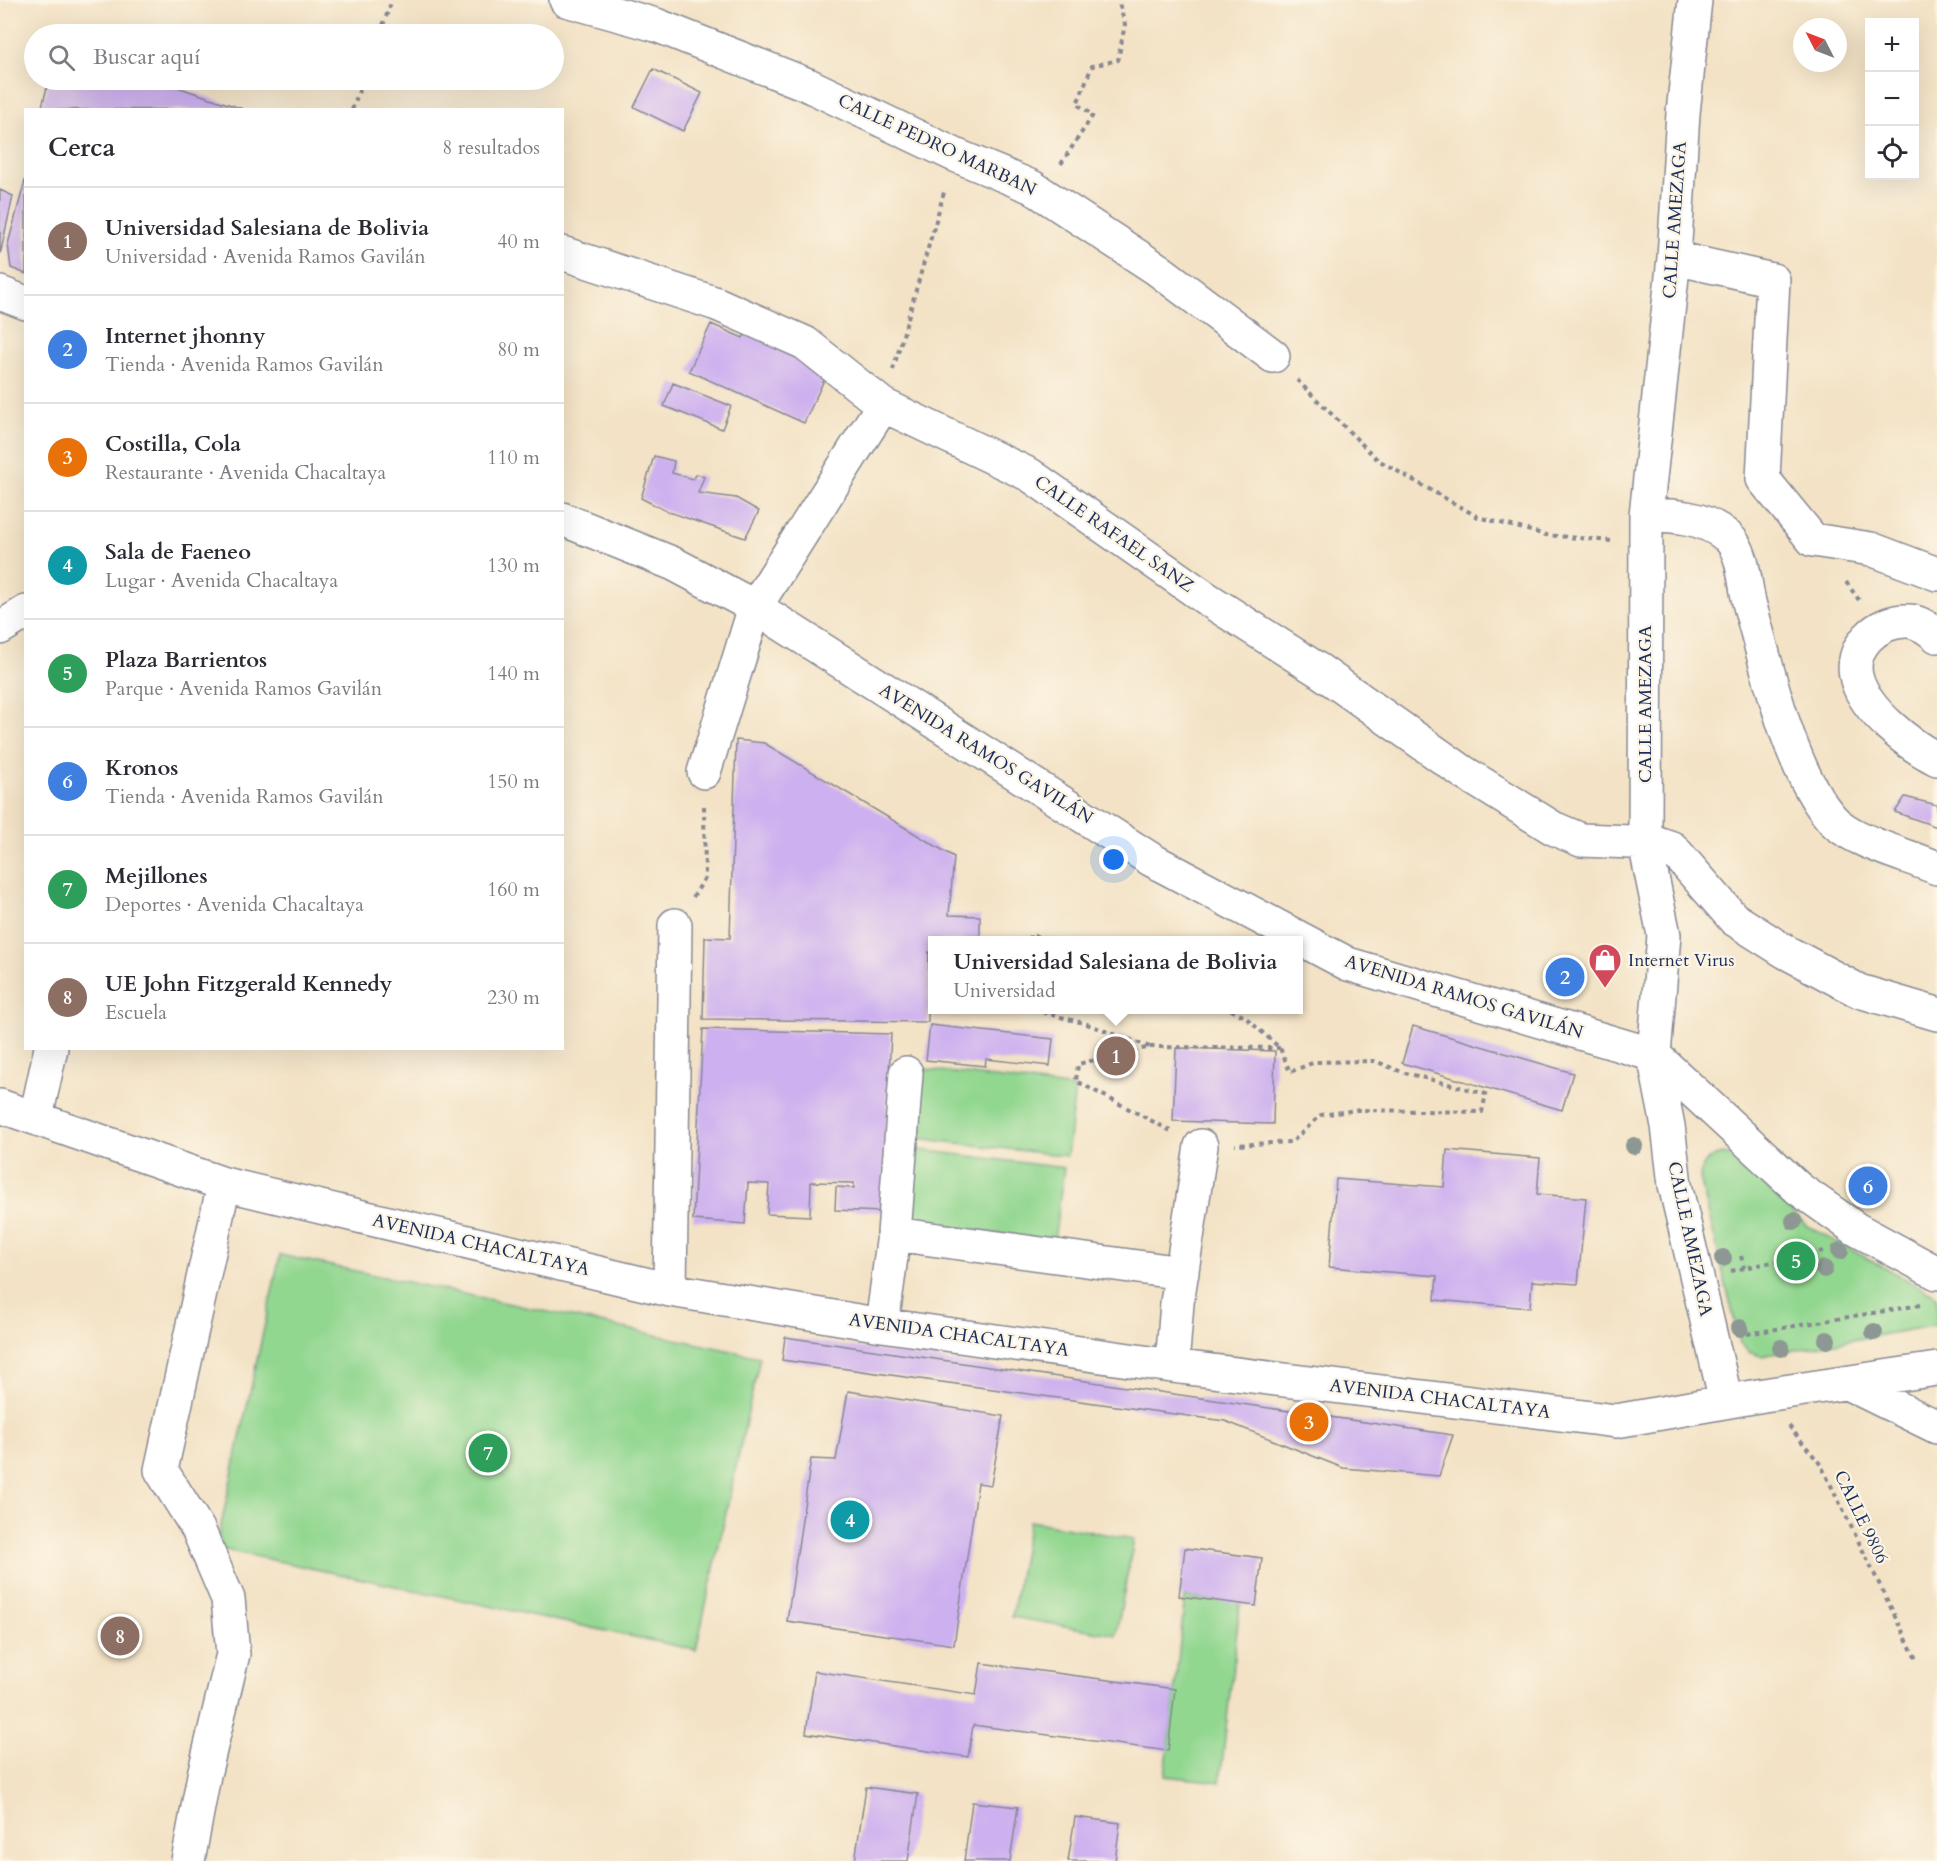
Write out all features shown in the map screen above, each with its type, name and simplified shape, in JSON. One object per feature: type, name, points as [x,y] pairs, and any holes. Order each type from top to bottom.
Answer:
[{"type":"street","name":"CALLE PEDRO MARBAN","points":[[566,0],[656,25],[808,85],[955,155],[1032,187],[1156,268],[1273,356]]},
{"type":"street","name":"CALLE AMEZAGA","points":[[1695,0],[1683,113],[1674,258],[1646,529],[1646,843],[1664,935],[1654,1055],[1668,1126],[1675,1185],[1726,1401]]},
{"type":"street","name":"CALLE RAFAEL SANZ","points":[[564,254],[717,304],[805,343],[883,405],[1030,475],[1207,599],[1320,670],[1463,772],[1553,828],[1581,840],[1657,843],[1672,848],[1734,919],[1786,952],[1859,991],[1937,1014]]},
{"type":"street","points":[[1674,258],[1773,280],[1762,479],[1813,540],[1871,549],[1937,574]]},
{"type":"street","points":[[0,292],[24,302]]},
{"type":"street","points":[[704,772],[755,607],[883,405]]},
{"type":"street","points":[[1646,529],[1676,514],[1707,524],[1729,538],[1740,559],[1749,603],[1789,739],[1810,789],[1832,820],[1853,837],[1937,868]]},
{"type":"street","name":"AVENIDA RAMOS GAVILÁN","points":[[564,520],[674,564],[755,607],[1152,860],[1295,936]]},
{"type":"street","points":[[0,628],[24,613]]},
{"type":"street","points":[[1937,636],[1924,626],[1908,621],[1880,626],[1864,641],[1856,659],[1856,679],[1864,697],[1908,742],[1937,759]]},
{"type":"street","points":[[670,1290],[675,925]]},
{"type":"street","name":"AVENIDA RAMOS GAVILÁN","points":[[1303,940],[1348,964],[1654,1055],[1799,1189],[1856,1229],[1937,1273]]},
{"type":"street","points":[[36,1117],[51,1050]]},
{"type":"street","points":[[882,1325],[894,1234],[906,1073]]},
{"type":"street","name":"AVENIDA CHACALTAYA","points":[[0,1106],[224,1184],[670,1290],[882,1325],[1172,1366],[1616,1421],[1726,1401],[1937,1370]]},
{"type":"street","points":[[1172,1366],[1182,1273],[1201,1146]]},
{"type":"street","points":[[188,1861],[204,1775],[233,1654],[228,1599],[198,1529],[161,1470],[224,1184]]},
{"type":"street","points":[[894,1234],[1182,1273]]},
{"type":"street","points":[[1847,1383],[1937,1427]]},
{"type":"path","points":[[384,24],[392,0]]},
{"type":"path","points":[[1059,166],[1093,115],[1077,104],[1092,66],[1118,60],[1125,24],[1118,0]]},
{"type":"path","points":[[353,108],[359,90]]},
{"type":"path","points":[[883,405],[955,155]]},
{"type":"path","points":[[1273,356],[1378,460],[1479,517],[1546,535],[1646,529]]},
{"type":"path","points":[[675,925],[705,878],[704,772]]},
{"type":"path","points":[[1049,1014],[1087,1024],[1150,1047]]},
{"type":"path","points":[[1239,1014],[1280,1048],[1290,1072],[1316,1062],[1375,1061],[1402,1072],[1486,1094],[1482,1112],[1357,1110],[1321,1115],[1292,1142],[1201,1146],[1076,1082],[1078,1064],[1150,1047],[1280,1048]]},
{"type":"path","points":[[1800,1244],[1810,1253]]},
{"type":"path","points":[[1730,1271],[1832,1249]]},
{"type":"path","points":[[1741,1256],[1744,1268]]},
{"type":"path","points":[[1746,1334],[1925,1305]]},
{"type":"path","name":"CALLE 9806","points":[[1764,1395],[1821,1465],[1917,1661]]},
{"type":"green space","points":[[924,1069],[1075,1088],[1067,1156],[915,1138]]},
{"type":"green space","points":[[913,1149],[1064,1168],[1054,1241],[904,1222]]},
{"type":"green space","points":[[1723,1154],[1735,1157],[1807,1226],[1937,1296],[1937,1325],[1761,1356],[1749,1352],[1740,1343],[1700,1178],[1702,1168],[1707,1161]]},
{"type":"green space","points":[[280,1255],[760,1357],[696,1650],[216,1548]]},
{"type":"green space","points":[[1029,1521],[1134,1539],[1116,1635],[1012,1617]]},
{"type":"green space","points":[[1185,1597],[1240,1603],[1220,1782],[1165,1776]]},
{"type":"building","points":[[653,69],[702,93],[683,131],[634,107]]},
{"type":"building","points":[[46,90],[186,90],[240,108],[42,108]]},
{"type":"building","points":[[24,184],[24,273],[11,268],[8,244]]},
{"type":"building","points":[[0,190],[13,196],[0,255]]},
{"type":"building","points":[[711,324],[743,338],[747,329],[830,367],[804,423],[689,371]]},
{"type":"building","points":[[673,383],[731,406],[722,429],[664,406]]},
{"type":"building","points":[[654,456],[674,461],[672,473],[693,479],[697,474],[704,477],[698,493],[736,498],[759,511],[745,538],[666,511],[641,498]]},
{"type":"building","points":[[736,740],[764,743],[954,857],[949,915],[980,916],[980,936],[928,936],[928,1022],[703,1019],[705,937],[730,938]]},
{"type":"building","points":[[1905,797],[1937,805],[1937,827],[1895,812]]},
{"type":"building","points":[[930,1025],[1053,1039],[1050,1066],[986,1059],[985,1066],[926,1060]]},
{"type":"building","points":[[1413,1026],[1573,1073],[1562,1110],[1402,1063]]},
{"type":"building","points":[[703,1029],[891,1034],[882,1212],[835,1210],[836,1187],[854,1188],[854,1183],[811,1182],[810,1216],[767,1214],[769,1184],[748,1183],[745,1224],[693,1220]]},
{"type":"building","points":[[1176,1048],[1275,1051],[1273,1124],[1173,1121]]},
{"type":"building","points":[[1447,1150],[1540,1158],[1537,1194],[1586,1198],[1578,1284],[1532,1281],[1530,1308],[1435,1300],[1437,1276],[1329,1267],[1336,1179],[1444,1187]]},
{"type":"building","points":[[785,1337],[1453,1435],[1439,1476],[1343,1468],[1225,1421],[782,1360]]},
{"type":"building","points":[[848,1391],[1003,1416],[991,1485],[978,1483],[954,1645],[787,1621],[811,1459],[836,1460]]},
{"type":"building","points":[[1185,1548],[1262,1558],[1256,1606],[1179,1596]]},
{"type":"building","points":[[981,1663],[1175,1689],[1168,1751],[973,1725],[968,1757],[806,1733],[815,1671],[976,1695]]},
{"type":"building","points":[[866,1787],[918,1794],[908,1861],[855,1861]]},
{"type":"building","points":[[972,1802],[1018,1807],[1010,1861],[964,1861]]},
{"type":"building","points":[[1075,1817],[1120,1823],[1115,1861],[1068,1861]]},
{"type":"place","name":"Internet jhonny","points":[[1565,977]]},
{"type":"place","name":"Internet Virus","points":[[1605,989]]},
{"type":"place","name":"Universidad Salesiana de Bolivia","points":[[1116,1056]]},
{"type":"place","name":"Kronos","points":[[1868,1186]]},
{"type":"place","name":"Plaza Barrientos","points":[[1796,1261]]},
{"type":"place","name":"Costilla, Cola","points":[[1309,1422]]},
{"type":"place","name":"Mejillones","points":[[488,1453]]},
{"type":"place","name":"Sala de Faeneo","points":[[850,1520]]},
{"type":"place","name":"UE John Fitzgerald Kennedy","points":[[120,1636]]}]
